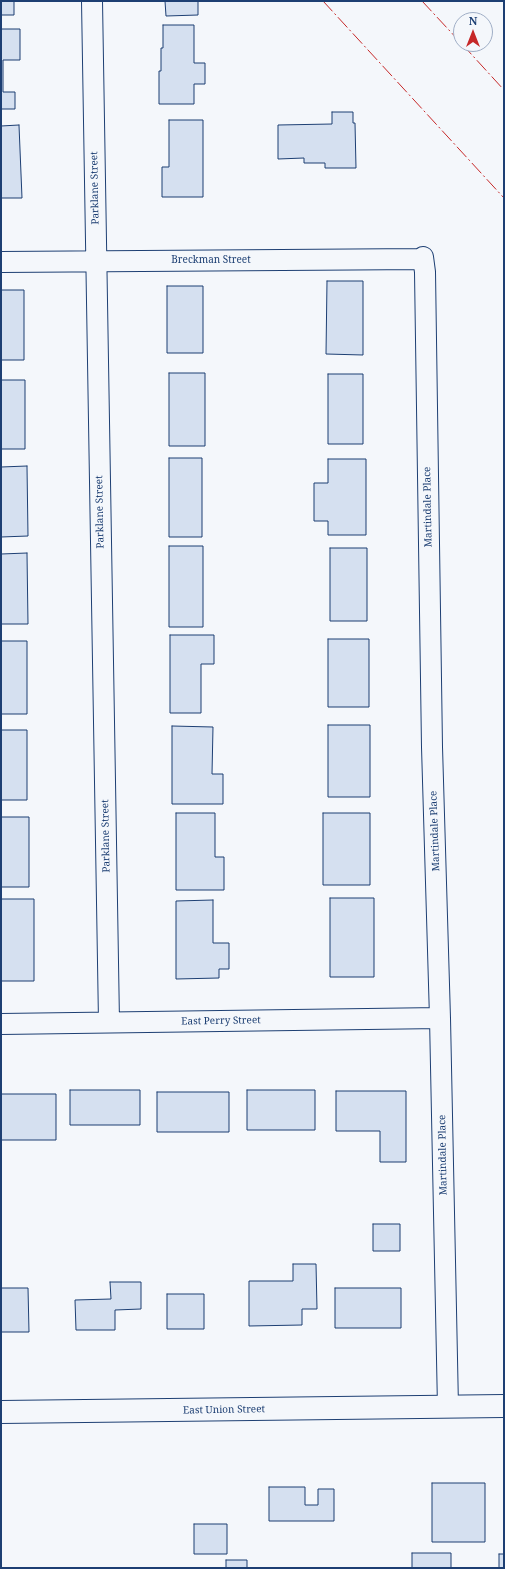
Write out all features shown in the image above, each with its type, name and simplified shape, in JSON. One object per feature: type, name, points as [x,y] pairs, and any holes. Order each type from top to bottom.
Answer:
[{"type":"street","name":"Parklane Street","points":[[92,1],[109,1022]]},
{"type":"street","name":"Martindale Place","points":[[422,259],[423,257],[425,272],[432,747],[440,1018],[448,1407]]},
{"type":"street","name":"Breckman Street","points":[[1,262],[422,259]]},
{"type":"street","name":"East Perry Street","points":[[1,1024],[440,1018]]},
{"type":"street","name":"East Union Street","points":[[1,1412],[504,1406]]},
{"type":"building","points":[[1,1],[14,1],[14,15],[1,15]]},
{"type":"building","points":[[165,1],[198,1],[198,15],[166,16]]},
{"type":"building","points":[[163,25],[194,25],[194,63],[205,63],[205,84],[194,84],[194,104],[159,104],[159,71],[161,71],[161,48],[163,48]]},
{"type":"building","points":[[1,29],[20,29],[20,60],[3,60],[3,92],[15,92],[15,109],[1,109]]},
{"type":"building","points":[[332,112],[353,112],[353,123],[355,123],[356,168],[325,168],[325,163],[304,163],[304,158],[278,159],[278,125],[332,124]]},
{"type":"building","points":[[169,120],[203,120],[203,197],[162,197],[162,167],[169,167]]},
{"type":"building","points":[[19,125],[22,198],[1,198],[1,126]]},
{"type":"building","points":[[327,281],[363,281],[363,355],[326,354]]},
{"type":"building","points":[[167,286],[203,286],[203,353],[167,353]]},
{"type":"building","points":[[1,290],[24,290],[24,360],[1,360]]},
{"type":"building","points":[[169,373],[205,373],[205,446],[169,446]]},
{"type":"building","points":[[328,374],[363,374],[363,444],[328,444]]},
{"type":"building","points":[[1,380],[25,380],[25,449],[1,449]]},
{"type":"building","points":[[169,458],[202,458],[202,537],[169,537]]},
{"type":"building","points":[[328,459],[366,459],[366,535],[328,535],[328,521],[314,521],[314,483],[328,483]]},
{"type":"building","points":[[27,466],[28,536],[1,537],[1,467]]},
{"type":"building","points":[[169,546],[203,546],[203,627],[169,627]]},
{"type":"building","points":[[330,548],[367,548],[367,621],[330,621]]},
{"type":"building","points":[[27,553],[28,624],[1,624],[1,554]]},
{"type":"building","points":[[170,635],[214,635],[214,664],[201,664],[201,713],[170,713]]},
{"type":"building","points":[[328,639],[369,639],[369,707],[328,707]]},
{"type":"building","points":[[1,641],[27,641],[27,714],[1,714]]},
{"type":"building","points":[[328,725],[370,725],[370,797],[328,797]]},
{"type":"building","points":[[172,726],[213,727],[212,774],[223,774],[223,804],[172,804]]},
{"type":"building","points":[[1,730],[27,730],[27,800],[1,800]]},
{"type":"building","points":[[176,813],[215,813],[215,857],[224,857],[224,890],[176,890]]},
{"type":"building","points":[[323,813],[370,813],[370,885],[323,885]]},
{"type":"building","points":[[1,817],[29,817],[29,887],[1,887]]},
{"type":"building","points":[[330,898],[374,898],[374,977],[330,977]]},
{"type":"building","points":[[1,899],[34,899],[34,981],[1,981]]},
{"type":"building","points":[[213,900],[213,943],[229,943],[229,969],[219,969],[219,978],[176,979],[176,901]]},
{"type":"building","points":[[70,1090],[140,1090],[140,1125],[70,1125]]},
{"type":"building","points":[[247,1090],[315,1090],[315,1130],[247,1130]]},
{"type":"building","points":[[336,1091],[406,1091],[406,1162],[380,1162],[380,1131],[336,1131]]},
{"type":"building","points":[[157,1092],[229,1092],[229,1132],[157,1132]]},
{"type":"building","points":[[1,1094],[56,1094],[56,1140],[1,1140]]},
{"type":"building","points":[[373,1224],[400,1224],[400,1251],[373,1251]]},
{"type":"building","points":[[293,1264],[316,1264],[317,1309],[302,1309],[302,1325],[249,1326],[249,1281],[293,1281]]},
{"type":"building","points":[[110,1282],[141,1282],[141,1309],[115,1310],[115,1330],[76,1330],[75,1300],[111,1299]]},
{"type":"building","points":[[1,1288],[28,1288],[29,1332],[1,1332]]},
{"type":"building","points":[[335,1288],[401,1288],[401,1328],[335,1328]]},
{"type":"building","points":[[167,1294],[204,1294],[204,1329],[167,1329]]},
{"type":"building","points":[[432,1483],[485,1483],[485,1542],[432,1542]]},
{"type":"building","points":[[269,1487],[305,1487],[305,1505],[318,1505],[318,1489],[334,1489],[334,1521],[269,1521]]},
{"type":"building","points":[[194,1524],[227,1524],[227,1554],[194,1554]]},
{"type":"building","points":[[412,1553],[451,1553],[451,1568],[412,1568]]},
{"type":"building","points":[[499,1554],[504,1554],[504,1568],[499,1568]]},
{"type":"building","points":[[226,1560],[247,1560],[247,1568],[226,1568]]},
{"type":"power","points":[[323,1],[504,198]]},
{"type":"power","points":[[422,1],[453,34]]},
{"type":"power","points":[[469,52],[504,90]]}]
